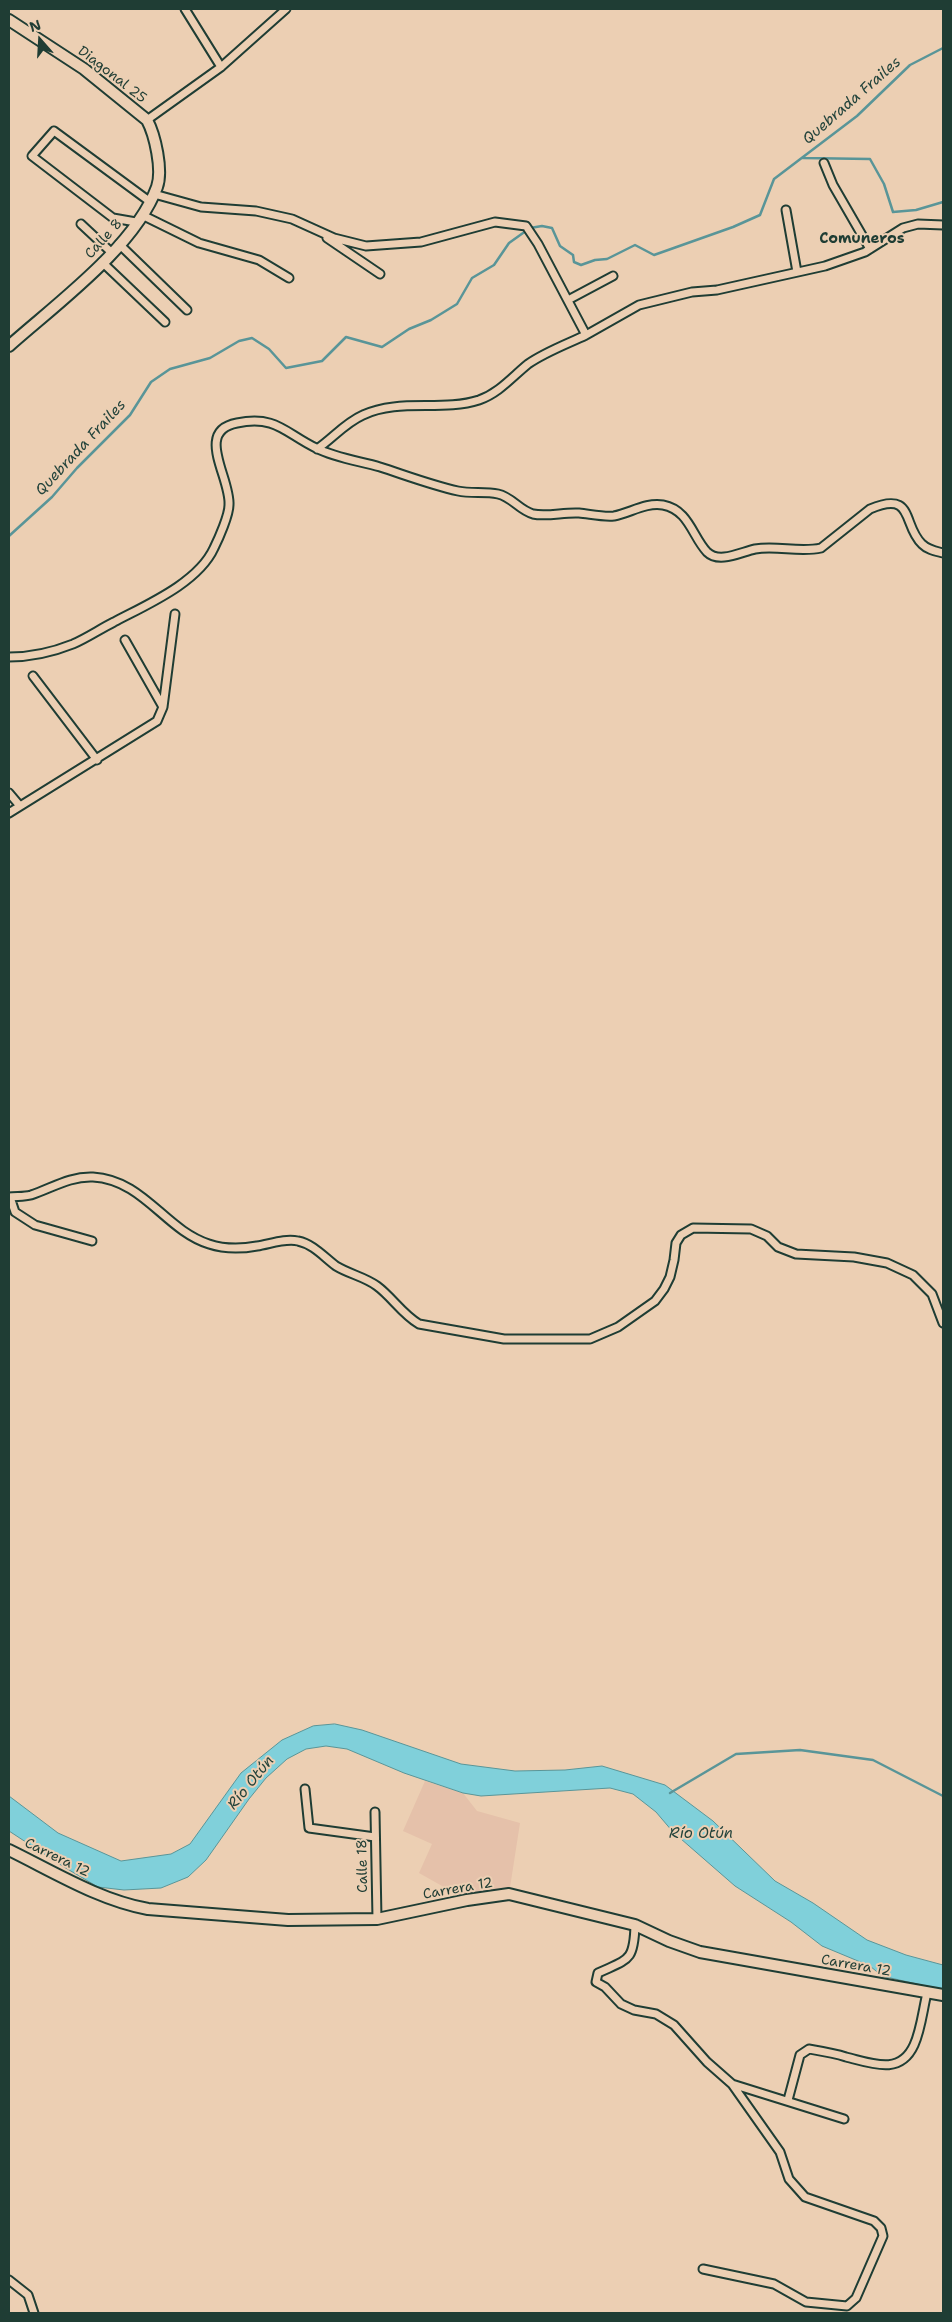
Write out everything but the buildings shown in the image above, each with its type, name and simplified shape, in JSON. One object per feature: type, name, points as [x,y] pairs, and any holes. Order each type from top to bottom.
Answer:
[{"type":"street","points":[[184,9],[221,67]]},
{"type":"street","points":[[147,120],[182,93],[221,67],[285,10]]},
{"type":"street","name":"Diagonal 25","points":[[9,20],[84,69],[147,120]]},
{"type":"street","name":"Calle 8","points":[[9,346],[102,262],[139,218],[158,185],[153,131],[147,120]]},
{"type":"street","points":[[289,278],[259,260],[199,243],[139,218],[113,218],[32,156],[54,131],[151,197],[201,207],[256,211],[292,219],[334,238],[366,246],[421,242],[495,222],[528,227],[586,335]]},
{"type":"street","points":[[824,163],[833,185],[870,250]]},
{"type":"street","points":[[786,210],[797,272]]},
{"type":"street","points":[[81,224],[111,252]]},
{"type":"street","points":[[317,449],[349,422],[364,414],[391,407],[462,404],[479,400],[496,392],[530,363],[586,335],[639,305],[692,292],[717,290],[825,266],[870,250],[903,228],[918,224],[943,225]]},
{"type":"street","points":[[312,228],[380,274]]},
{"type":"street","points":[[119,244],[187,310]]},
{"type":"street","points":[[102,262],[165,322]]},
{"type":"street","points":[[568,300],[613,276]]},
{"type":"street","points":[[9,657],[43,653],[73,644],[170,592],[207,560],[214,548],[230,506],[227,488],[214,444],[218,434],[225,428],[241,422],[269,421],[317,449],[348,460],[459,491],[498,494],[508,498],[521,509],[535,514],[578,513],[616,515],[644,506],[662,505],[682,515],[708,554],[717,557],[728,557],[769,547],[813,550],[821,548],[870,509],[880,505],[893,504],[900,506],[907,512],[921,543],[930,550],[943,553]]},
{"type":"street","points":[[9,813],[157,721],[163,708],[175,614]]},
{"type":"street","points":[[125,640],[163,708]]},
{"type":"street","points":[[33,676],[97,760]]},
{"type":"street","points":[[9,792],[20,806]]},
{"type":"street","points":[[92,1241],[35,1225],[16,1212],[9,1197],[29,1195],[58,1183],[78,1178],[93,1177],[110,1180],[142,1195],[182,1230],[208,1244],[233,1249],[284,1240],[298,1241],[313,1247],[337,1266],[377,1286],[409,1318],[419,1324],[504,1339],[590,1339],[618,1327],[655,1301],[664,1289],[674,1260],[676,1243],[681,1235],[693,1228],[751,1229],[767,1236],[778,1247],[796,1254],[854,1257],[886,1263],[913,1276],[932,1294],[943,1323]]},
{"type":"street","points":[[306,1789],[309,1828],[375,1837]]},
{"type":"street","name":"Calle 18","points":[[375,1812],[377,1920]]},
{"type":"street","name":"Carrera 12","points":[[9,1850],[126,1905],[148,1909],[288,1920],[377,1920],[467,1900],[509,1894],[635,1925],[669,1941],[700,1952],[943,1995]]},
{"type":"street","points":[[635,1925],[634,1946],[628,1957],[621,1963],[598,1973],[596,1982],[605,1987],[621,2004],[634,2010],[656,2014],[674,2024],[707,2062],[732,2084],[780,2152],[789,2179],[806,2197],[874,2221],[881,2228],[883,2236],[856,2298],[847,2306],[806,2302],[774,2284],[704,2269]]},
{"type":"street","points":[[788,2100],[800,2054],[809,2049],[844,2056],[878,2066],[891,2065],[905,2057],[914,2046],[927,1993]]},
{"type":"street","points":[[732,2084],[844,2119]]},
{"type":"street","points":[[9,2280],[28,2295],[34,2313]]},
{"type":"shaded area","points":[[425,1781],[463,1793],[477,1811],[520,1823],[509,1894],[467,1900],[419,1873],[432,1844],[403,1831]]},
{"type":"water","name":"Río Otún","points":[[335,1724],[362,1730],[461,1764],[515,1771],[565,1770],[602,1766],[665,1785],[713,1821],[775,1881],[813,1903],[867,1940],[906,1955],[943,1965],[943,1990],[882,1976],[870,1966],[822,1946],[791,1922],[735,1886],[673,1832],[656,1812],[633,1794],[610,1788],[481,1796],[463,1793],[404,1773],[347,1749],[326,1746],[306,1749],[287,1759],[266,1778],[206,1860],[188,1877],[161,1888],[124,1890],[98,1887],[9,1831],[9,1796],[58,1833],[121,1861],[171,1854],[190,1844],[241,1773],[282,1740],[313,1726]]},
{"type":"waterway","name":"Quebrada Frailes","points":[[9,536],[52,497],[77,468],[130,415],[151,382],[170,369],[210,358],[239,341],[252,338],[269,349],[286,368],[322,361],[346,337],[382,347],[409,329],[431,320],[457,304],[472,278],[494,265],[509,243],[530,228],[542,226],[552,228],[560,246],[573,255],[574,262],[581,265],[595,260],[607,259],[635,245],[654,255],[733,227],[760,215],[774,179],[857,116],[910,65],[943,48]]},
{"type":"waterway","name":"Quebrada Frailes","points":[[803,158],[870,159],[884,184],[893,212],[916,210],[943,202]]},
{"type":"waterway","points":[[670,1793],[736,1754],[800,1750],[873,1760],[943,1796]]},
{"type":"district","name":"Comuneros","points":[[862,239]]}]
